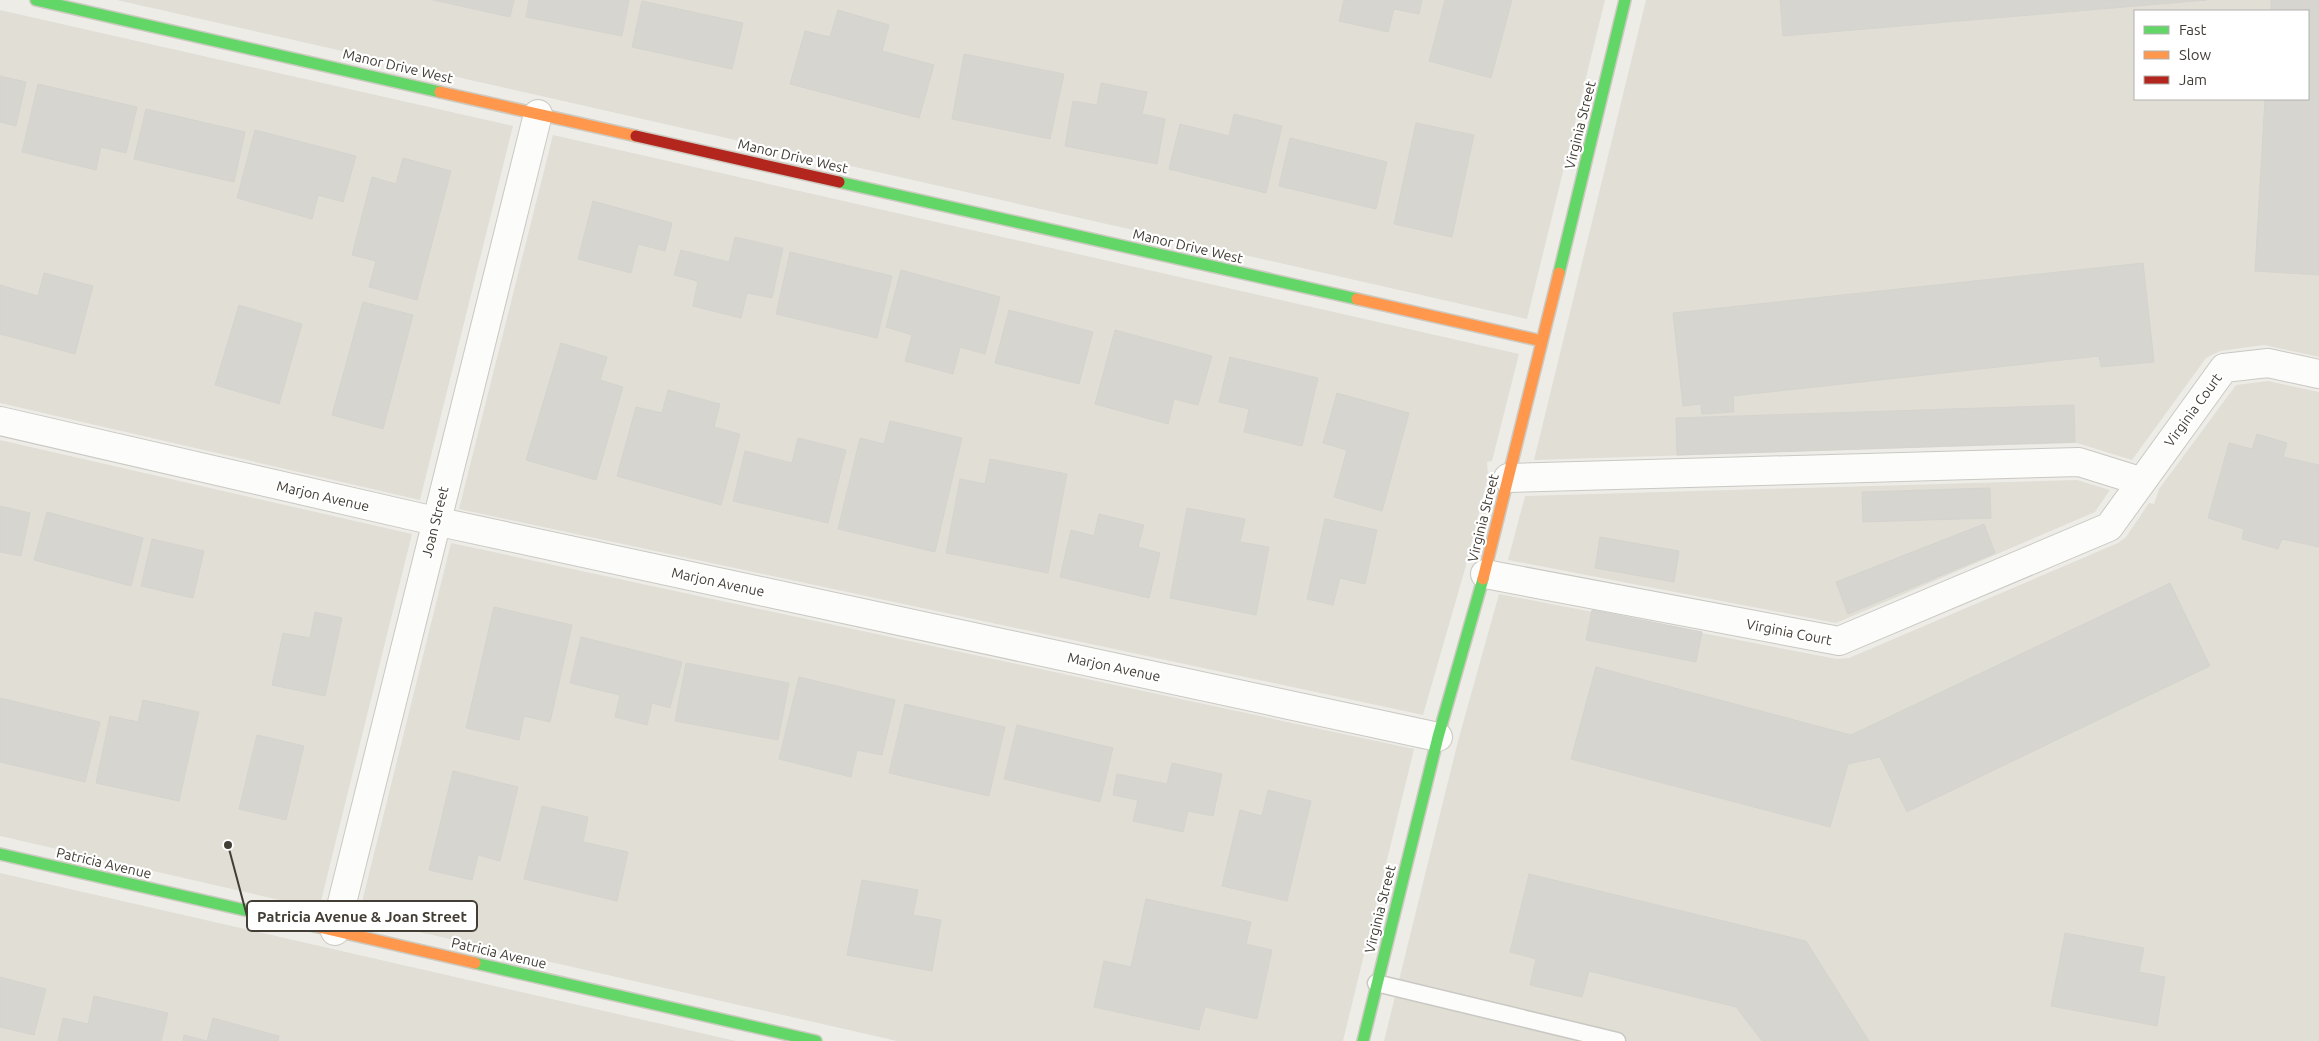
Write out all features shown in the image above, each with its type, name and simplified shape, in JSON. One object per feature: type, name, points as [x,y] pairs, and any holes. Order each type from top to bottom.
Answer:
[{"type":"street","name":"Manor Drive West","points":[[36,0],[1542,341]]},
{"type":"street","name":"Virginia Street","points":[[1363,1041],[1438,737],[1485,574],[1626,0]]},
{"type":"street","name":"Joan Street","points":[[335,931],[435,521],[538,114]]},
{"type":"street","name":"Virginia Court","points":[[1485,574],[1840,641],[2109,527],[2140,481],[2224,368],[2268,363],[2319,374]]},
{"type":"street","name":"Marjon Avenue","points":[[0,421],[435,521],[1438,737]]},
{"type":"street","points":[[1508,478],[2079,462],[2140,481]]},
{"type":"street","name":"Patricia Avenue","points":[[0,854],[816,1041]]},
{"type":"lane","points":[[1376,983],[1617,1041]]},
{"type":"shaded area","points":[[117,0],[1605,0],[1527,319]]},
{"type":"shaded area","points":[[1646,0],[2319,0],[2319,357],[2264,345],[2220,351],[2206,358],[2132,460],[2077,443],[1534,460]]},
{"type":"shaded area","points":[[0,10],[513,126],[420,500],[0,403]]},
{"type":"shaded area","points":[[553,135],[1519,354],[1492,461],[1487,462],[1488,476],[1465,569],[1423,715],[459,509]]},
{"type":"shaded area","points":[[2268,381],[2319,392],[2319,1041],[1384,1041],[1458,741],[1499,594],[1837,659],[1849,658],[2118,543],[2126,537],[2149,503],[2154,504],[2159,489],[2236,385]]},
{"type":"shaded area","points":[[0,440],[412,534],[319,909],[0,836]]},
{"type":"shaded area","points":[[2077,480],[2110,490],[2095,512],[1836,623],[1508,560],[1525,496]]},
{"type":"shaded area","points":[[451,543],[1414,749],[1343,1041],[897,1041],[358,918]]},
{"type":"shaded area","points":[[0,873],[736,1041],[0,1041]]},
{"type":"building","points":[[433,0],[514,0],[510,17]]},
{"type":"building","points":[[529,0],[629,0],[622,36],[526,17]]},
{"type":"building","points":[[1344,0],[1422,0],[1419,14],[1394,9],[1388,32],[1339,21]]},
{"type":"building","points":[[1445,0],[1512,0],[1491,78],[1429,61]]},
{"type":"building","points":[[1780,0],[2207,0],[1783,36]]},
{"type":"building","points":[[2271,0],[2319,0],[2319,275],[2255,271],[2265,100],[2309,100],[2309,10],[2271,10]]},
{"type":"building","points":[[642,1],[743,23],[732,69],[632,47]]},
{"type":"building","points":[[838,10],[889,25],[882,51],[934,65],[919,118],[790,84],[805,31],[830,37]]},
{"type":"building","points":[[964,54],[1064,74],[1050,139],[952,119]]},
{"type":"building","points":[[0,76],[26,82],[16,126],[0,122]]},
{"type":"building","points":[[1101,83],[1147,92],[1142,114],[1165,119],[1157,164],[1065,146],[1073,101],[1097,105]]},
{"type":"building","points":[[38,84],[137,107],[126,153],[101,147],[96,170],[22,152]]},
{"type":"building","points":[[146,109],[245,132],[234,182],[134,159]]},
{"type":"building","points":[[1234,114],[1282,126],[1266,193],[1169,169],[1180,124],[1229,136]]},
{"type":"building","points":[[1416,123],[1474,135],[1452,237],[1394,224]]},
{"type":"building","points":[[255,130],[356,156],[343,202],[318,195],[312,219],[237,198]]},
{"type":"building","points":[[1290,138],[1387,162],[1376,209],[1279,186]]},
{"type":"building","points":[[403,158],[451,171],[417,300],[369,287],[376,261],[352,255],[372,177],[396,184]]},
{"type":"building","points":[[593,201],[672,223],[665,251],[638,244],[631,273],[578,259]]},
{"type":"building","points":[[735,237],[783,248],[772,298],[747,293],[741,318],[693,306],[698,281],[674,275],[681,250],[729,262]]},
{"type":"building","points":[[790,252],[892,276],[877,338],[776,314]]},
{"type":"building","points":[[2143,263],[2154,362],[2101,367],[2099,356],[1733,396],[1734,412],[1702,414],[1701,404],[1683,406],[1673,313]]},
{"type":"building","points":[[901,270],[1000,297],[985,354],[960,347],[953,374],[905,361],[912,335],[886,327]]},
{"type":"building","points":[[44,273],[93,286],[75,354],[0,334],[0,285],[38,296]]},
{"type":"building","points":[[363,302],[413,315],[383,429],[332,415]]},
{"type":"building","points":[[239,305],[302,324],[279,404],[215,385]]},
{"type":"building","points":[[1009,310],[1093,332],[1079,384],[995,363]]},
{"type":"building","points":[[1115,330],[1212,356],[1198,405],[1174,399],[1168,424],[1095,404]]},
{"type":"building","points":[[561,343],[607,357],[600,380],[623,387],[596,480],[526,460]]},
{"type":"building","points":[[1230,357],[1318,378],[1302,446],[1244,432],[1249,409],[1219,402]]},
{"type":"building","points":[[668,390],[720,404],[714,427],[740,434],[721,505],[617,476],[636,407],[662,413]]},
{"type":"building","points":[[1337,393],[1409,413],[1382,511],[1334,497],[1347,450],[1323,443]]},
{"type":"building","points":[[2074,405],[2075,442],[1677,455],[1676,418]]},
{"type":"building","points":[[890,421],[962,438],[935,552],[838,529],[860,438],[884,444]]},
{"type":"building","points":[[2257,434],[2287,443],[2283,457],[2319,465],[2319,547],[2282,539],[2278,549],[2242,539],[2244,529],[2208,518],[2229,443],[2252,449]]},
{"type":"building","points":[[798,438],[846,450],[828,523],[733,501],[745,451],[792,463]]},
{"type":"building","points":[[990,459],[1067,474],[1048,573],[946,553],[960,479],[985,484]]},
{"type":"building","points":[[1990,488],[1991,518],[1863,522],[1862,492]]},
{"type":"building","points":[[0,506],[30,513],[21,556],[0,552]]},
{"type":"building","points":[[1187,508],[1245,519],[1240,542],[1269,547],[1256,615],[1170,598]]},
{"type":"building","points":[[47,512],[143,538],[131,586],[34,560]]},
{"type":"building","points":[[1099,514],[1144,525],[1138,547],[1160,553],[1149,598],[1060,577],[1071,530],[1094,536]]},
{"type":"building","points":[[1325,519],[1377,530],[1365,584],[1340,578],[1333,605],[1307,599]]},
{"type":"building","points":[[1984,524],[1995,553],[1848,614],[1836,582]]},
{"type":"building","points":[[1600,537],[1679,551],[1674,582],[1595,568]]},
{"type":"building","points":[[152,539],[204,551],[193,598],[141,586]]},
{"type":"building","points":[[2170,583],[2210,666],[1907,812],[1880,757],[1848,764],[1830,827],[1571,759],[1596,667],[1851,735]]},
{"type":"building","points":[[494,607],[572,625],[550,722],[524,716],[519,740],[466,728]]},
{"type":"building","points":[[1592,610],[1702,632],[1696,662],[1586,640]]},
{"type":"building","points":[[315,612],[342,618],[325,696],[272,685],[283,633],[310,638]]},
{"type":"building","points":[[581,637],[682,662],[670,708],[652,703],[647,725],[615,717],[620,695],[570,683]]},
{"type":"building","points":[[686,663],[789,683],[778,740],[675,721]]},
{"type":"building","points":[[799,677],[895,700],[882,755],[857,750],[851,777],[779,759]]},
{"type":"building","points":[[0,698],[100,722],[85,782],[0,762]]},
{"type":"building","points":[[143,700],[199,712],[179,801],[96,783],[110,716],[138,722]]},
{"type":"building","points":[[905,704],[1005,727],[989,796],[889,773]]},
{"type":"building","points":[[1017,725],[1113,748],[1100,802],[1004,779]]},
{"type":"building","points":[[257,735],[304,746],[286,820],[239,809]]},
{"type":"building","points":[[1172,763],[1222,774],[1213,816],[1188,811],[1183,832],[1133,821],[1138,800],[1113,795],[1117,774],[1167,784]]},
{"type":"building","points":[[453,771],[518,787],[500,861],[478,855],[472,880],[429,870]]},
{"type":"building","points":[[1268,790],[1311,801],[1287,901],[1222,886],[1240,810],[1262,816]]},
{"type":"building","points":[[542,806],[588,817],[583,842],[628,852],[617,901],[524,879]]},
{"type":"building","points":[[1529,874],[1806,941],[1869,1041],[1762,1041],[1736,1007],[1589,971],[1582,997],[1530,985],[1536,959],[1510,952]]},
{"type":"building","points":[[862,880],[918,890],[913,915],[941,920],[932,971],[847,955]]},
{"type":"building","points":[[1146,899],[1251,922],[1246,944],[1272,950],[1257,1019],[1205,1007],[1199,1030],[1094,1007],[1104,961],[1131,967]]},
{"type":"building","points":[[2065,933],[2144,948],[2139,972],[2165,977],[2157,1026],[2051,1006]]},
{"type":"building","points":[[0,977],[46,989],[34,1035],[0,1027]]},
{"type":"building","points":[[94,996],[168,1013],[161,1041],[58,1041],[63,1018],[88,1024]]},
{"type":"building","points":[[213,1018],[279,1036],[278,1041],[207,1041]]},
{"type":"building","points":[[184,1035],[207,1041],[183,1041]]},
{"type":"traffic: fast","points":[[36,0],[440,92]]},
{"type":"traffic: fast","points":[[1559,273],[1625,0]]},
{"type":"traffic: fast","points":[[839,182],[1357,299]]},
{"type":"traffic: fast","points":[[1363,1041],[1438,737],[1483,579]]},
{"type":"traffic: fast","points":[[0,854],[297,922]]},
{"type":"traffic: fast","points":[[475,963],[816,1041]]},
{"type":"traffic: slow","points":[[440,92],[636,136]]},
{"type":"traffic: slow","points":[[1483,579],[1559,273]]},
{"type":"traffic: slow","points":[[1357,299],[1542,341]]},
{"type":"traffic: slow","points":[[297,922],[475,963]]},
{"type":"traffic: jam","points":[[636,136],[839,182]]},
{"type":"place","name":"Patricia Avenue & Joan Street","points":[[228,845]]}]
